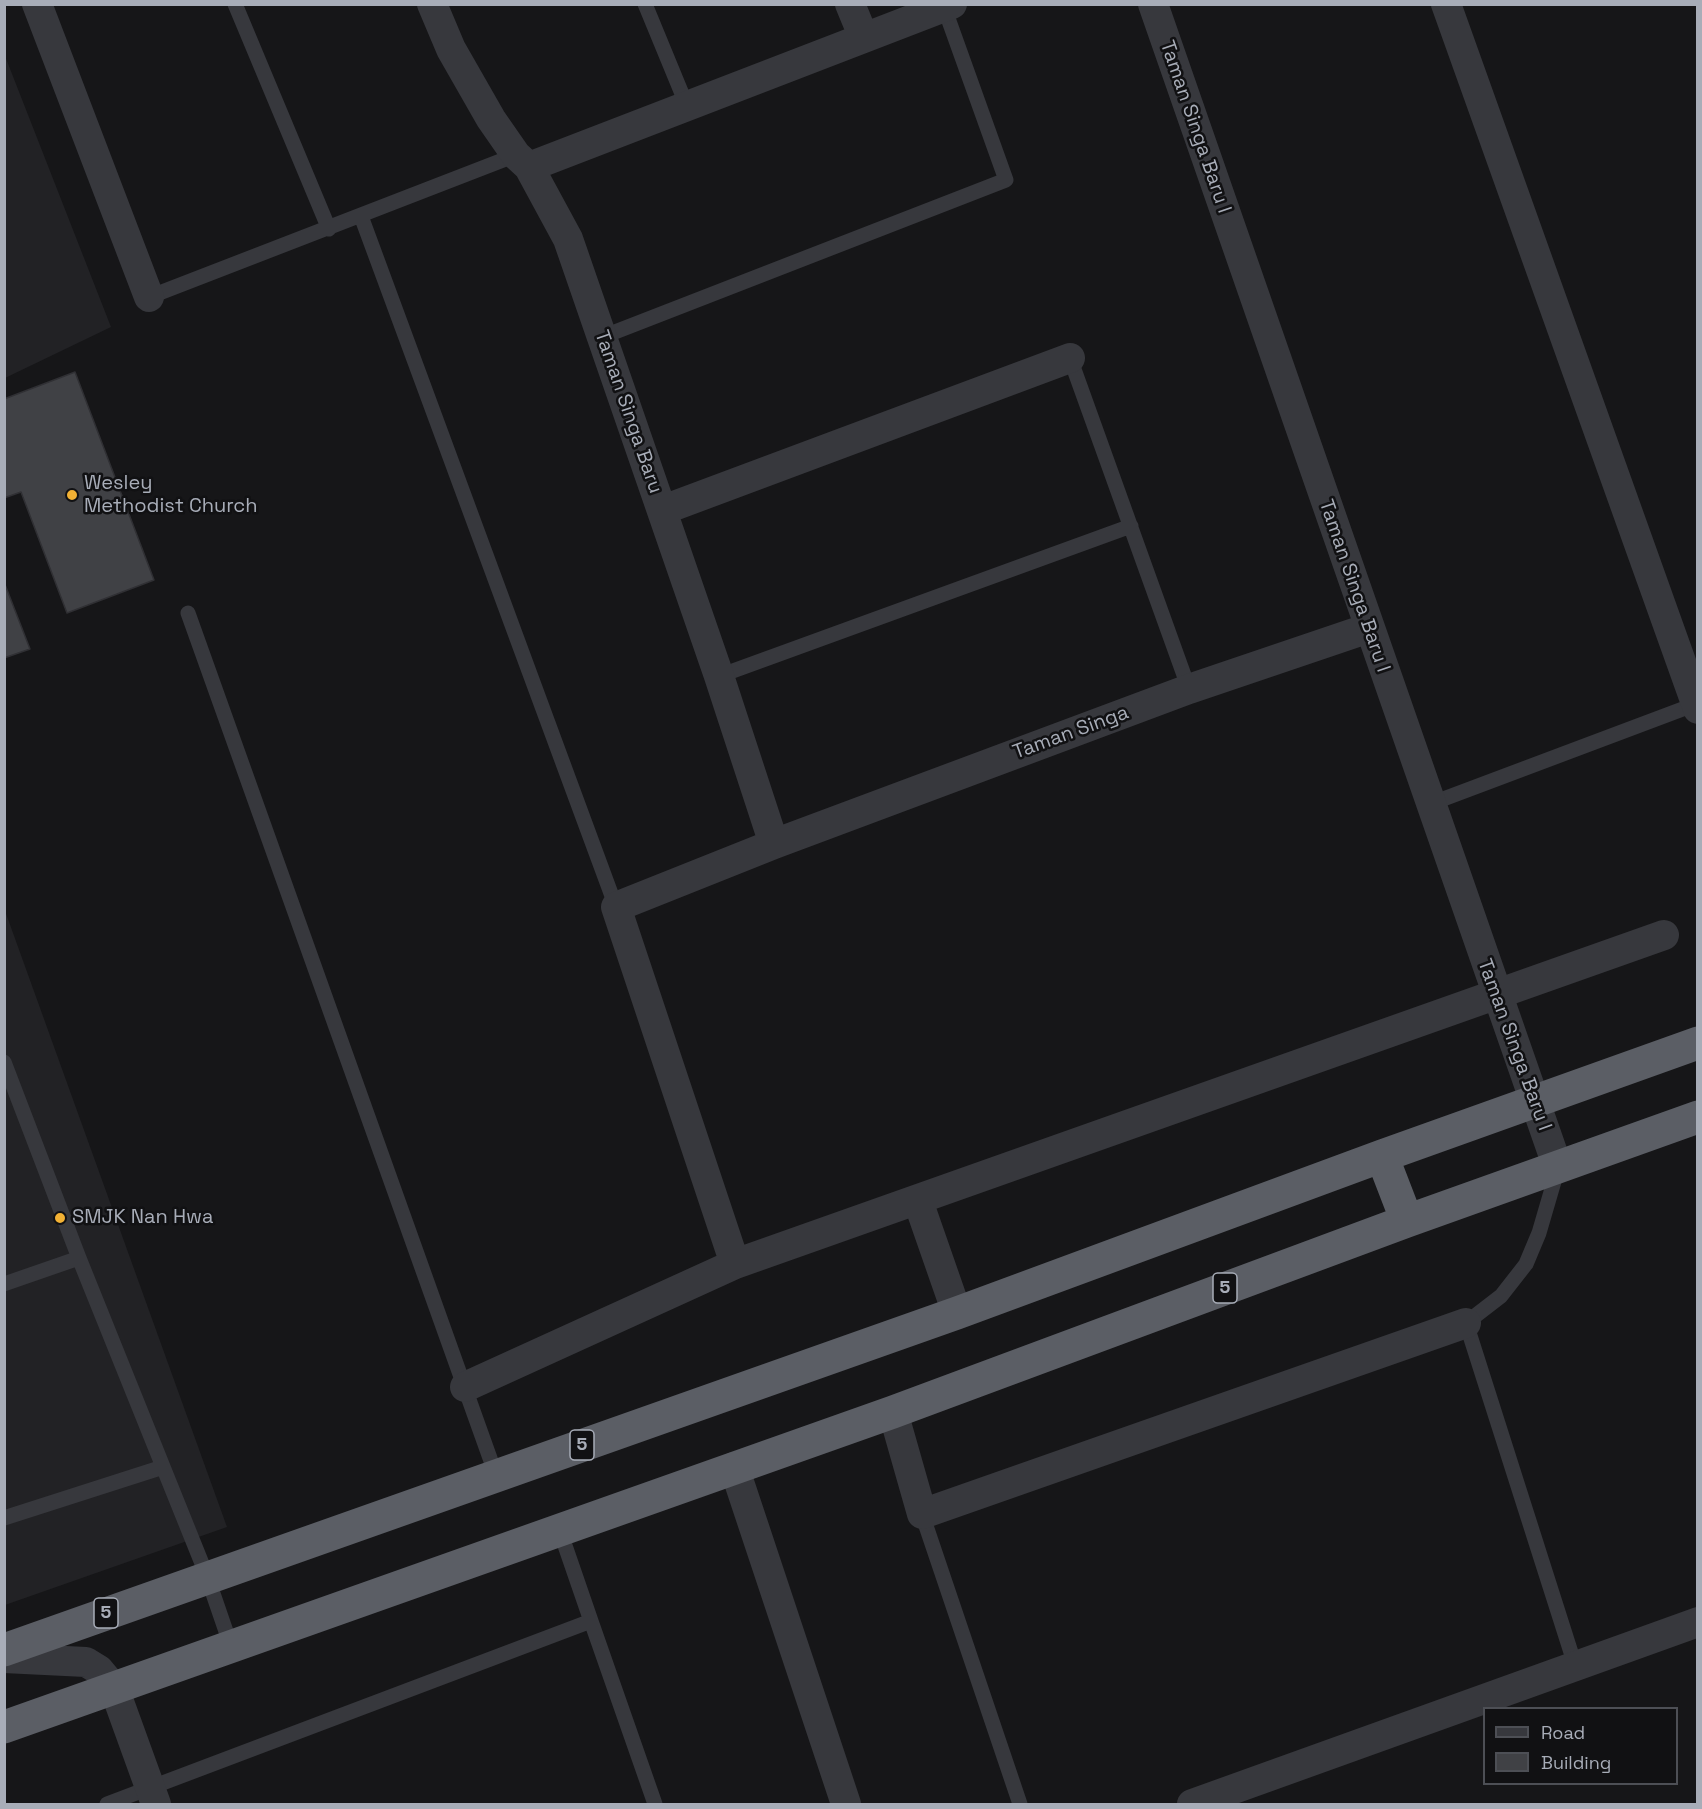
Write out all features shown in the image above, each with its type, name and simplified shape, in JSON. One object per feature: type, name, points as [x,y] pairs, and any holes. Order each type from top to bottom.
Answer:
[{"type":"highway","name":"5","points":[[4,1650],[207,1576],[957,1313],[1382,1155],[1698,1043]]},
{"type":"highway","name":"5","points":[[4,1727],[560,1532],[734,1467],[893,1412],[1407,1221],[1698,1117]]},
{"type":"highway","points":[[1382,1155],[1407,1221]]},
{"type":"street","points":[[37,4],[149,297]]},
{"type":"street","name":"Taman Singa Baru","points":[[432,4],[451,49],[491,119],[523,161],[568,239],[720,676],[774,843]]},
{"type":"street","points":[[850,4],[864,38]]},
{"type":"street","name":"Taman Singa Baru I","points":[[1153,4],[1368,628],[1558,1168]]},
{"type":"street","points":[[1446,4],[1697,706]]},
{"type":"street","points":[[523,161],[687,106],[948,6]]},
{"type":"street","points":[[663,510],[1070,358]]},
{"type":"street","name":"Taman Singa","points":[[616,907],[774,843],[1189,689],[1368,628]]},
{"type":"street","points":[[616,907],[735,1264]]},
{"type":"street","points":[[465,1387],[735,1264],[918,1201],[1665,934]]},
{"type":"street","points":[[918,1201],[957,1313]]},
{"type":"street","points":[[893,1412],[922,1514],[1466,1323]]},
{"type":"street","points":[[734,1467],[846,1804]]},
{"type":"street","points":[[1192,1804],[1698,1622]]},
{"type":"street","points":[[4,1658],[86,1662],[99,1670],[114,1688],[153,1797]]},
{"type":"lane","points":[[235,4],[329,229]]},
{"type":"lane","points":[[645,4],[687,106]]},
{"type":"lane","points":[[602,337],[1006,180],[948,6]]},
{"type":"lane","points":[[149,297],[361,216],[523,161]]},
{"type":"lane","points":[[361,216],[616,907]]},
{"type":"lane","points":[[1070,358],[1189,689]]},
{"type":"lane","points":[[720,676],[1131,525]]},
{"type":"lane","points":[[188,613],[496,1475]]},
{"type":"lane","points":[[1430,804],[1697,706]]},
{"type":"lane","points":[[4,1062],[79,1258],[207,1576],[231,1646]]},
{"type":"lane","points":[[1558,1168],[1539,1233],[1526,1264],[1501,1296],[1466,1323],[1575,1665]]},
{"type":"lane","points":[[4,1284],[79,1258]]},
{"type":"lane","points":[[4,1518],[163,1467]]},
{"type":"lane","points":[[922,1514],[1020,1804]]},
{"type":"lane","points":[[560,1532],[655,1804]]},
{"type":"lane","points":[[107,1804],[153,1797],[591,1621]]},
{"type":"shaded area","points":[[5,56],[111,327],[4,378]]},
{"type":"shaded area","name":"SMJK Nan Hwa","points":[[4,908],[227,1527],[5,1605],[4,1605]]},
{"type":"building","name":"Wesley Methodist Church","points":[[75,372],[154,580],[67,613],[21,492],[4,498],[4,399]]},
{"type":"building","points":[[4,582],[30,649],[4,658]]},
{"type":"place","name":"Wesley Methodist Church","points":[[72,495]]},
{"type":"place","name":"SMJK Nan Hwa","points":[[60,1218]]}]
